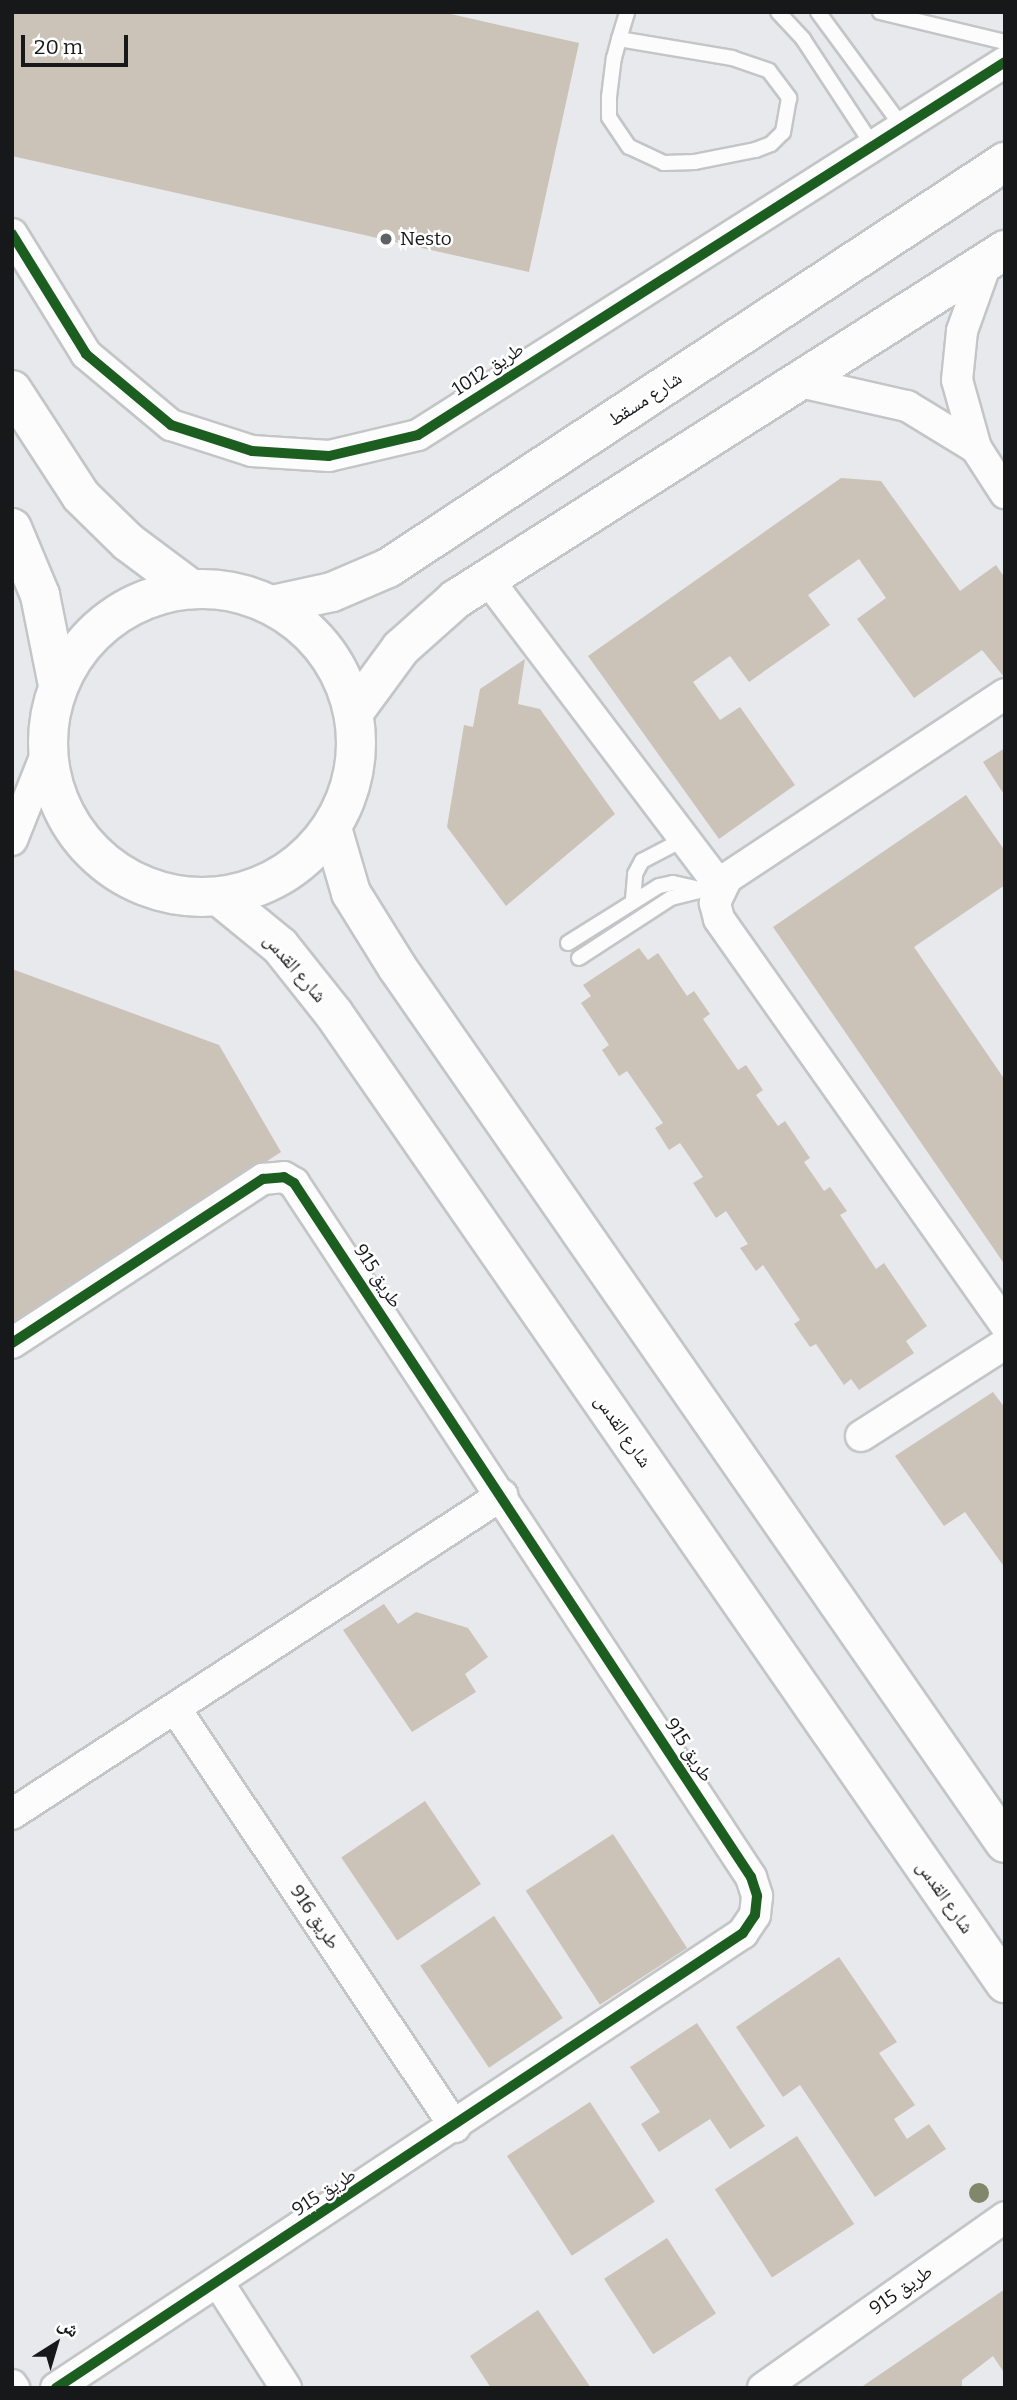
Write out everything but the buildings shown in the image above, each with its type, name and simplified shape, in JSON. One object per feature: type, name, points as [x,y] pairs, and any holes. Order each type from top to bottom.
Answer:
[{"type":"main road","name":"شارع مسقط","points":[[272,605],[332,592],[388,568],[1005,162]]},
{"type":"main road","points":[[354,712],[401,648],[456,599],[996,255]]},
{"type":"main road","points":[[12,390],[81,496],[128,542],[191,589]]},
{"type":"main road","points":[[12,528],[40,595],[58,685]]},
{"type":"main road","points":[[191,589],[246,594],[272,605],[301,624],[325,649],[343,678],[354,712],[355,772],[332,828],[302,862],[264,885],[220,897],[178,896],[148,887],[103,862],[74,831],[55,793],[47,752],[49,718],[58,685],[74,655],[115,615],[157,595],[191,589]]},
{"type":"main road","points":[[332,828],[351,893],[397,967],[1005,1843]]},
{"type":"main road","name":"شارع القدس","points":[[220,897],[281,946],[334,1014],[1005,1983]]},
{"type":"street","name":"طريق 1012","points":[[12,234],[86,354],[171,425],[252,451],[328,456],[418,435],[904,129],[1005,62]]},
{"type":"street","points":[[996,255],[957,355],[960,405],[976,448],[1005,493]]},
{"type":"street","points":[[796,380],[908,406],[976,448]]},
{"type":"street","points":[[487,579],[684,839],[708,887],[719,919],[1005,1324]]},
{"type":"street","points":[[708,887],[1005,694]]},
{"type":"street","points":[[12,840],[47,752]]},
{"type":"street","name":"طريق 915","points":[[12,1343],[262,1179],[284,1177],[302,1193],[502,1494],[751,1877],[757,1896],[755,1915],[743,1933],[455,2127],[56,2388]]},
{"type":"street","points":[[861,1436],[1005,1345]]},
{"type":"street","points":[[12,1814],[502,1494]]},
{"type":"street","name":"طريق 916","points":[[175,1708],[455,2127]]},
{"type":"street","name":"طريق 915","points":[[763,2388],[1005,2217]]},
{"type":"street","points":[[218,2282],[286,2388]]},
{"type":"lane","points":[[619,38],[732,58],[769,71],[789,98],[783,132],[771,144],[725,157],[664,163],[645,157],[629,147],[609,117],[610,77],[619,38],[627,12]]},
{"type":"lane","points":[[778,12],[803,39],[874,147]]},
{"type":"lane","points":[[818,12],[904,129]]},
{"type":"lane","points":[[880,12],[1005,42]]},
{"type":"lane","points":[[633,899],[635,874],[642,861],[684,839]]},
{"type":"lane","points":[[568,943],[633,899],[673,883],[708,887]]},
{"type":"lane","points":[[579,958],[671,898],[708,887]]},
{"type":"cycle path","points":[[12,234],[86,354],[171,425],[252,451],[329,456],[418,435],[1005,62]]},
{"type":"cycle path","points":[[12,1343],[263,1179],[284,1177],[294,1183],[751,1877],[757,1896],[755,1915],[743,1933],[56,2388]]},
{"type":"place","name":"Nesto","points":[[386,239]]}]
